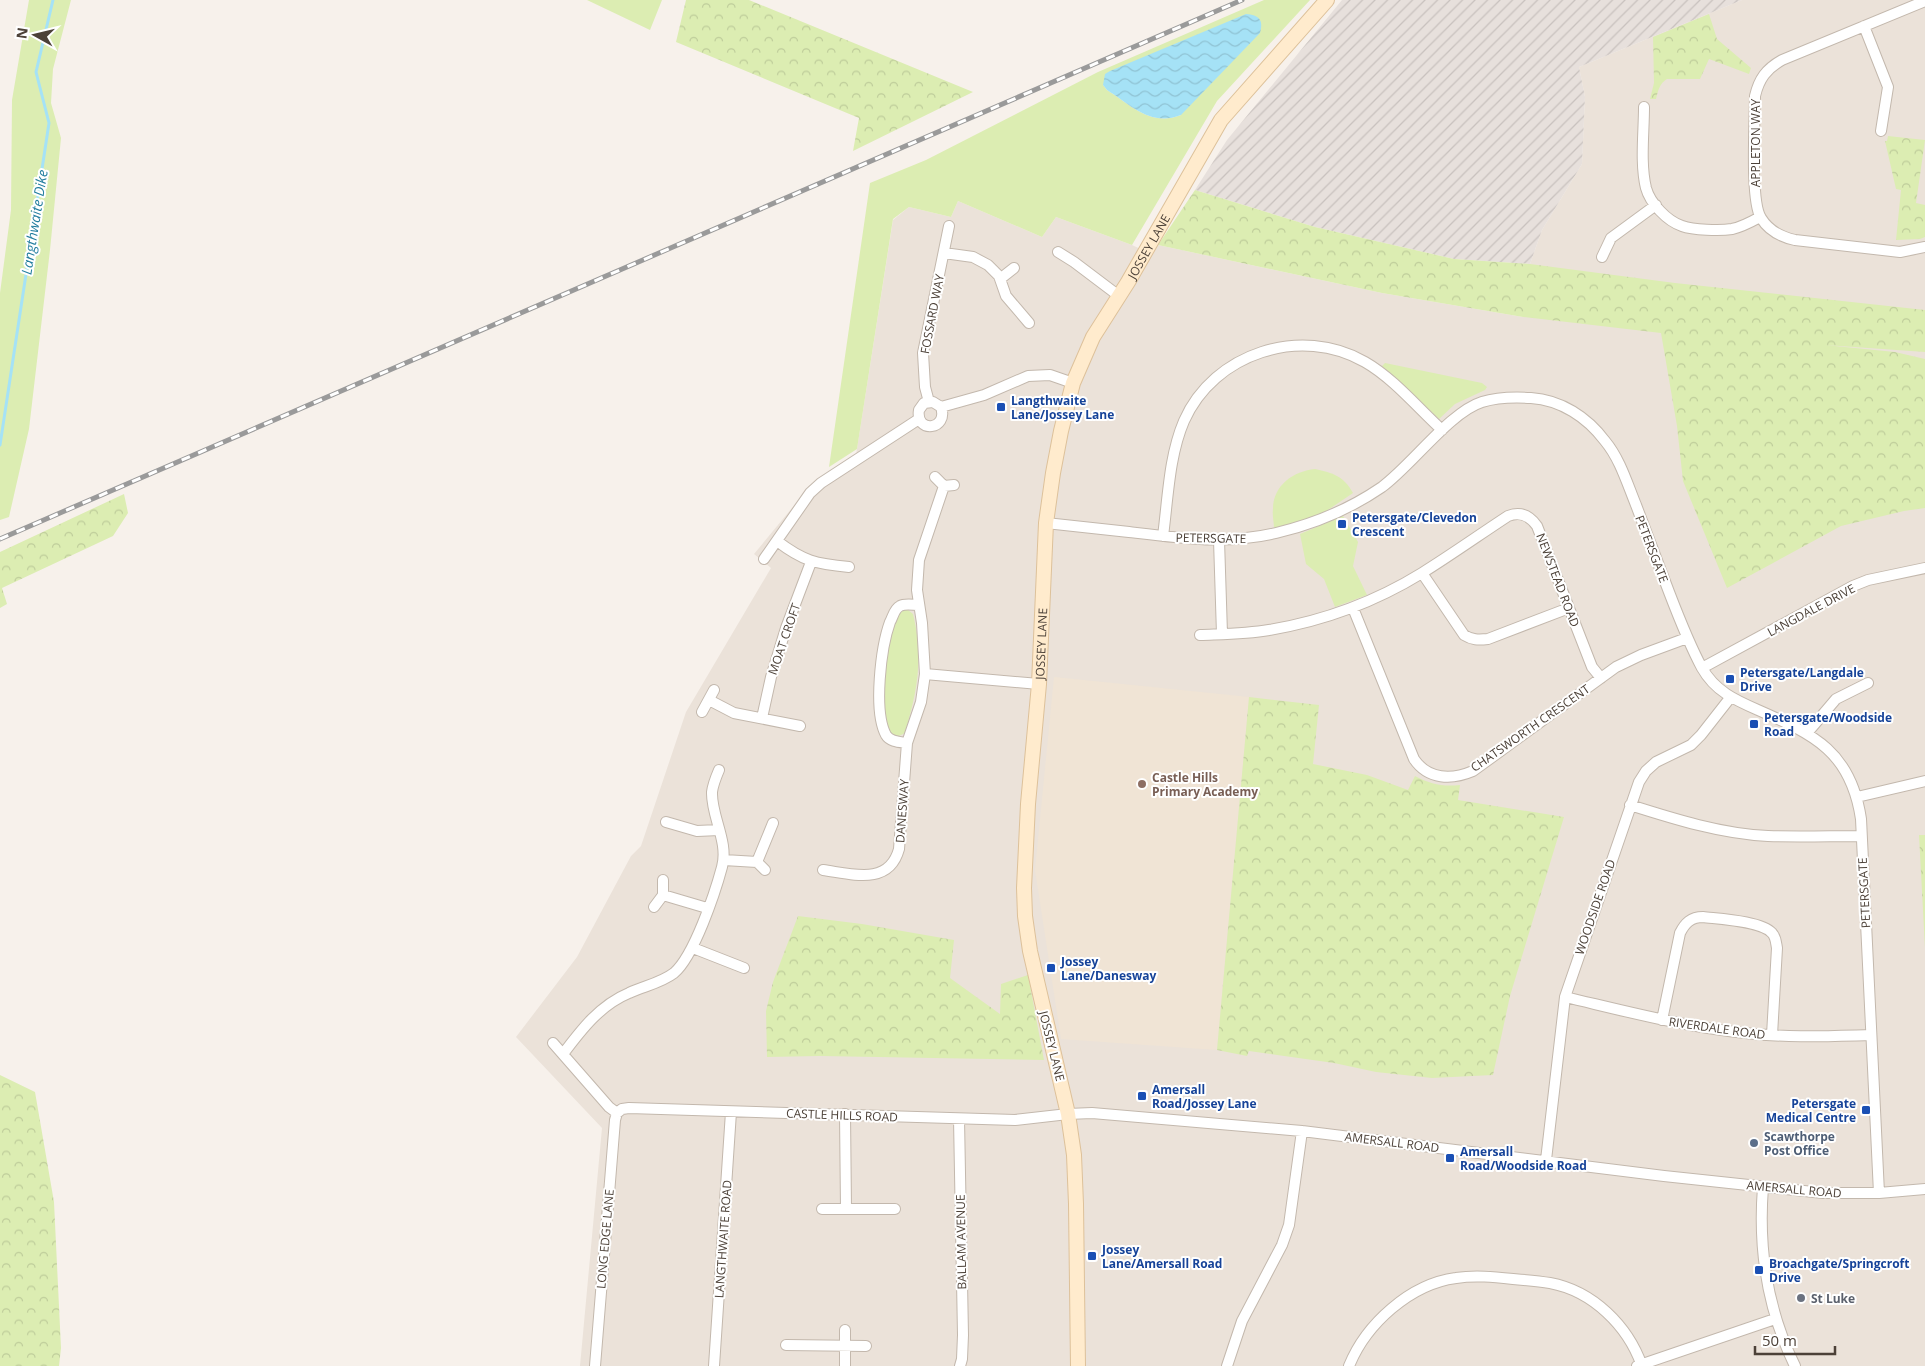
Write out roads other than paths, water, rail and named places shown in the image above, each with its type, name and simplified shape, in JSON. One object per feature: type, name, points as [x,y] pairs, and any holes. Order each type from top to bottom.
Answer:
[{"type":"street","name":"JOSSEY LANE","points":[[1078,1366],[1074,1155],[1068,1114],[1038,988],[1025,916],[1024,888],[1028,804],[1039,684],[1046,523],[1061,431],[1073,382],[1093,337],[1119,296],[1221,120],[1327,0]]},
{"type":"street","name":"APPLETON WAY","points":[[1760,218],[1755,200],[1754,96],[1762,76],[1770,67],[1782,60],[1925,1]]},
{"type":"street","points":[[1864,26],[1888,86],[1882,131]]},
{"type":"street","points":[[1644,107],[1643,174],[1647,191],[1668,218],[1681,226],[1730,230],[1760,218],[1773,232],[1795,240],[1900,252],[1925,247]]},
{"type":"street","points":[[1602,257],[1612,238],[1656,205]]},
{"type":"street","name":"FOSSARD WAY","points":[[929,402],[925,387],[923,353],[949,226]]},
{"type":"street","points":[[1058,252],[1119,296]]},
{"type":"street","points":[[944,253],[973,258],[982,261],[993,269],[1000,279],[1006,296],[1029,323]]},
{"type":"street","points":[[1000,279],[1014,268]]},
{"type":"street","points":[[1163,536],[1176,446],[1185,419],[1202,392],[1214,380],[1238,362],[1264,350],[1278,347],[1309,346],[1325,348],[1352,356],[1382,374],[1442,430]]},
{"type":"street","points":[[941,408],[984,395],[1028,376],[1050,375],[1073,382]]},
{"type":"street","name":"PETERSGATE","points":[[1046,523],[1163,536],[1219,540],[1254,538],[1308,525],[1332,515],[1382,487],[1406,467],[1442,430],[1466,410],[1480,402],[1502,398],[1541,399],[1575,412],[1597,431],[1618,460],[1687,638],[1708,678],[1730,698],[1807,733],[1824,745],[1851,779],[1857,797],[1860,836],[1872,1035],[1878,1193]]},
{"type":"street","points":[[929,402],[937,403],[941,408],[943,415],[936,425],[924,425],[919,419],[920,406],[929,402]]},
{"type":"street","points":[[764,559],[810,493],[821,483],[919,419]]},
{"type":"street","name":"DANESWAY","points":[[823,870],[867,875],[879,874],[892,866],[899,849],[907,743],[921,702],[924,674],[925,657],[917,590],[919,560],[949,485],[935,477]]},
{"type":"street","name":"NEWSTEAD ROAD","points":[[1200,635],[1268,630],[1324,617],[1352,608],[1422,573],[1515,513],[1524,514],[1532,519],[1537,526],[1592,667],[1601,678]]},
{"type":"street","points":[[1219,540],[1222,634]]},
{"type":"street","points":[[777,541],[790,551],[811,562],[849,567]]},
{"type":"street","name":"MOAT CROFT","points":[[762,718],[770,677],[811,562]]},
{"type":"street","name":"LANGDALE DRIVE","points":[[1702,668],[1853,586],[1868,580],[1925,568]]},
{"type":"street","points":[[1422,573],[1464,635],[1470,639],[1488,638],[1569,608]]},
{"type":"street","points":[[907,743],[892,740],[886,734],[880,698],[881,653],[897,608],[904,604],[919,605]]},
{"type":"street","name":"CHATSWORTH CRESCENT","points":[[1352,608],[1414,760],[1420,768],[1431,774],[1444,777],[1459,777],[1473,771],[1616,667],[1641,655],[1687,638]]},
{"type":"street","points":[[924,674],[1039,684]]},
{"type":"street","points":[[1807,733],[1836,700],[1868,683]]},
{"type":"street","points":[[702,712],[711,695],[734,713],[800,726]]},
{"type":"street","name":"WOODSIDE ROAD","points":[[1546,1160],[1565,997],[1639,782],[1646,771],[1656,762],[1691,745],[1730,698]]},
{"type":"street","points":[[563,1054],[583,1029],[609,1004],[628,993],[675,972],[693,948],[724,860],[712,794],[719,770]]},
{"type":"street","points":[[1857,797],[1925,781]]},
{"type":"street","points":[[1630,805],[1701,825],[1742,833],[1767,836],[1860,836]]},
{"type":"street","points":[[666,822],[697,831],[719,830]]},
{"type":"street","points":[[724,860],[761,866],[773,823]]},
{"type":"street","points":[[654,906],[663,895],[663,880]]},
{"type":"street","points":[[663,895],[707,908]]},
{"type":"street","points":[[1662,1020],[1680,934],[1684,925],[1690,920],[1703,916],[1760,926],[1772,933],[1775,938],[1777,948],[1772,1035]]},
{"type":"street","points":[[693,948],[744,968]]},
{"type":"street","name":"RIVERDALE ROAD","points":[[1565,997],[1662,1020],[1744,1033],[1772,1035],[1872,1035]]},
{"type":"street","points":[[553,1043],[609,1107],[617,1113]]},
{"type":"street","name":"CASTLE HILLS ROAD","points":[[617,1113],[622,1109],[629,1108],[1015,1120],[1068,1114]]},
{"type":"street","name":"LANGTHWAITE ROAD","points":[[714,1366],[732,1112]]},
{"type":"street","name":"LONG EDGE LANE","points":[[595,1366],[617,1113]]},
{"type":"street","name":"AMERSALL ROAD","points":[[1068,1114],[1092,1113],[1302,1131],[1823,1193],[1878,1193],[1925,1189]]},
{"type":"street","points":[[844,1114],[846,1209]]},
{"type":"street","name":"BALLAM AVENUE","points":[[959,1119],[963,1335],[960,1366]]},
{"type":"street","points":[[1228,1366],[1242,1322],[1282,1245],[1289,1225],[1302,1131]]},
{"type":"street","points":[[1763,1187],[1760,1220],[1763,1254],[1775,1319],[1795,1366]]},
{"type":"street","points":[[822,1209],[896,1209]]},
{"type":"street","points":[[1349,1366],[1364,1338],[1376,1323],[1406,1297],[1444,1280],[1468,1276],[1551,1283],[1588,1298],[1605,1310],[1631,1341],[1640,1365],[1775,1319]]},
{"type":"street","points":[[845,1330],[845,1366]]},
{"type":"street","points":[[786,1345],[866,1346]]},
{"type":"water","points":[[1246,14],[1259,19],[1261,22],[1260,33],[1181,115],[1170,118],[1151,117],[1133,108],[1107,90],[1103,85],[1105,74],[1110,71]]},
{"type":"waterway","name":"Langthwaite Dike","points":[[0,445],[49,123],[36,72],[53,0]]},
{"type":"railway","points":[[0,539],[1242,0]]},
{"type":"place","name":"Langthwaite Lane/Jossey Lane","points":[[1001,407]]},
{"type":"place","name":"Petersgate/Clevedon Crescent","points":[[1342,524]]},
{"type":"place","name":"Petersgate/Langdale Drive","points":[[1730,679]]},
{"type":"place","name":"Petersgate/Woodside Road","points":[[1754,724]]},
{"type":"place","name":"Castle Hills Primary Academy","points":[[1142,784]]},
{"type":"place","name":"Jossey Lane/Danesway","points":[[1051,968]]},
{"type":"place","name":"Amersall Road/Jossey Lane","points":[[1142,1096]]},
{"type":"place","name":"Petersgate Medical Centre","points":[[1866,1110]]},
{"type":"place","name":"Scawthorpe Post Office","points":[[1754,1143]]},
{"type":"place","name":"Amersall Road/Woodside Road","points":[[1450,1158]]},
{"type":"place","name":"Jossey Lane/Amersall Road","points":[[1092,1256]]},
{"type":"place","name":"Broachgate/Springcroft Drive","points":[[1759,1270]]},
{"type":"place","name":"St Luke","points":[[1801,1298]]}]
